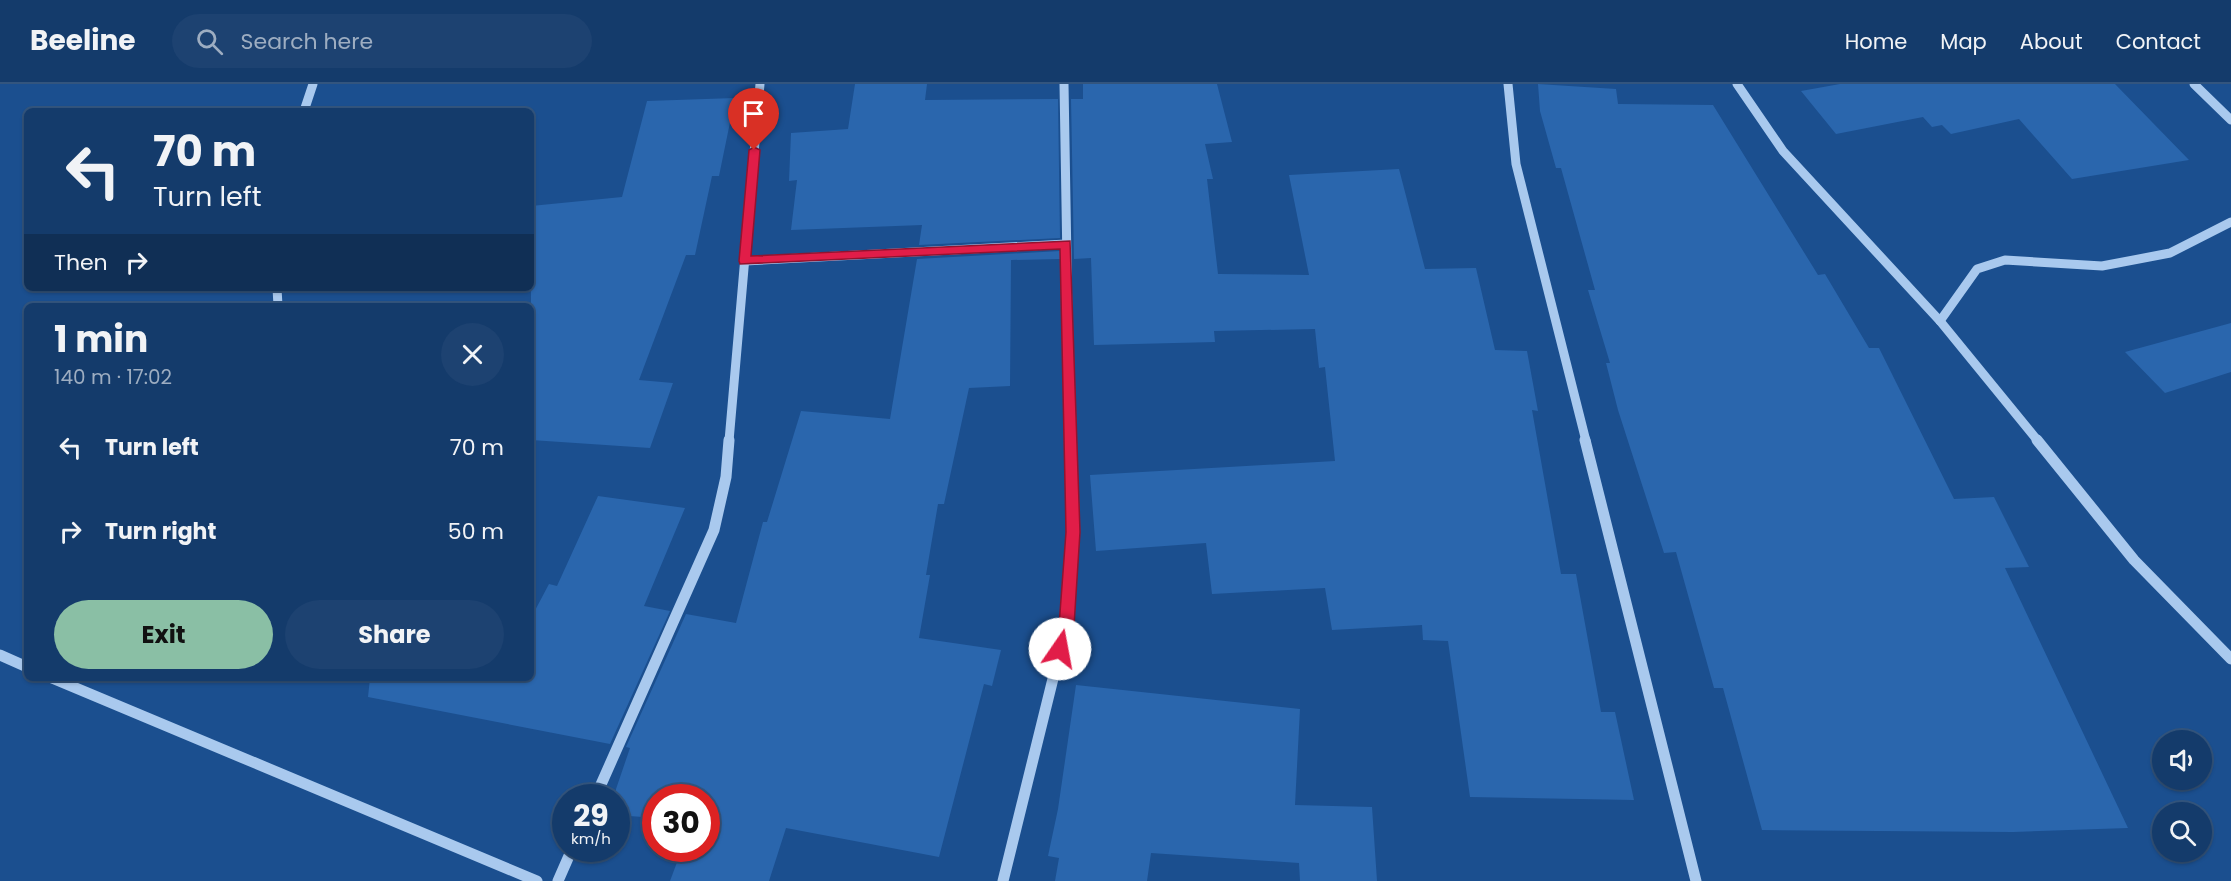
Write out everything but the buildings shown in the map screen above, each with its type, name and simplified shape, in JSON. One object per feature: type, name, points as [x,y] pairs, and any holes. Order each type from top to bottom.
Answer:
[{"type":"street","points":[[304,108],[313,84]]},
{"type":"street","points":[[601,784],[714,530],[726,477],[760,84]]},
{"type":"street","points":[[1003,881],[1066,626],[1073,532],[1064,84]]},
{"type":"street","points":[[1508,84],[1516,164],[1696,881]]},
{"type":"street","points":[[1737,84],[1783,151],[1940,321],[2134,560],[2231,659]]},
{"type":"street","points":[[2194,84],[2231,120]]},
{"type":"street","points":[[1940,321],[1977,269],[2005,260],[2102,266],[2170,253],[2231,222]]},
{"type":"street","points":[[745,261],[1066,244]]},
{"type":"street","points":[[0,655],[24,666]]},
{"type":"street","points":[[63,681],[537,881]]},
{"type":"street","points":[[558,881],[566,862]]},
{"type":"route","points":[[754,150],[745,261],[1066,244],[1067,366],[1073,532],[1066,626],[1060,649]]}]
